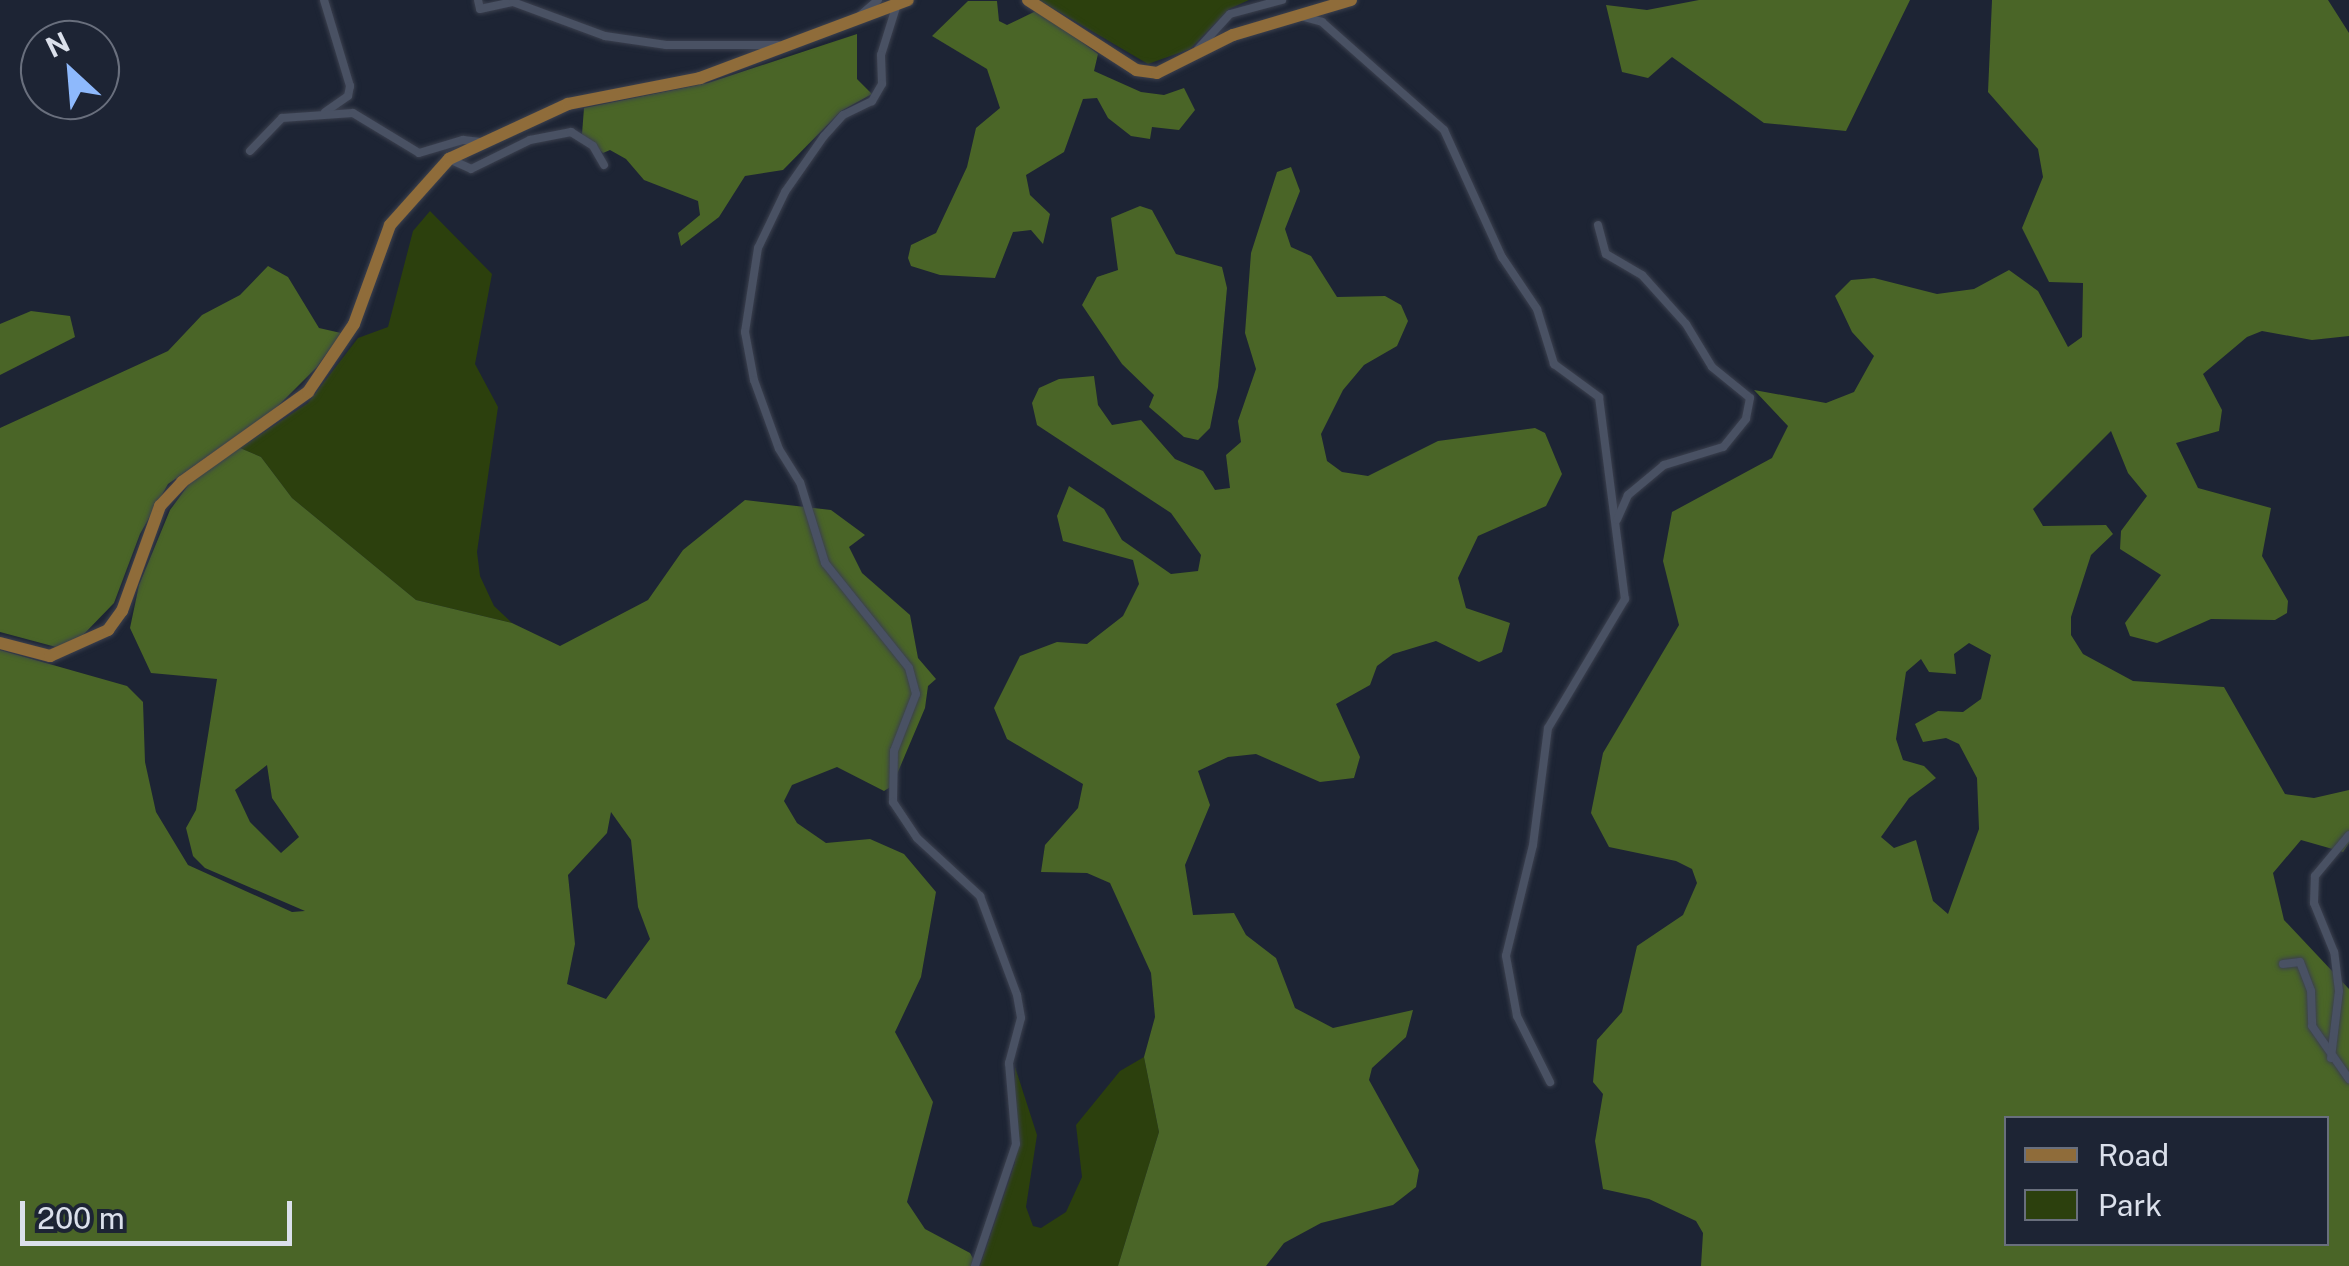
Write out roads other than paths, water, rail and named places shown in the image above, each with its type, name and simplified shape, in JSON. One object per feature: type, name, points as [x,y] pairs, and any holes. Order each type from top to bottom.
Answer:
[{"type":"main road","points":[[1028,0],[1136,70],[1158,73],[1233,35],[1351,0]]},
{"type":"main road","points":[[0,644],[50,656],[108,630],[122,611],[160,506],[182,482],[308,392],[354,324],[390,224],[449,159],[568,104],[700,78],[798,46],[902,2]]},
{"type":"street","points":[[321,115],[348,96],[350,86],[324,0]]},
{"type":"street","points":[[478,0],[480,9],[514,2],[605,36],[666,45],[798,46]]},
{"type":"street","points":[[854,22],[878,0]]},
{"type":"street","points":[[1194,58],[1206,35],[1230,14],[1282,0]]},
{"type":"street","points":[[902,2],[881,56],[882,84],[872,101],[843,114],[824,136],[785,192],[758,248],[745,332],[754,380],[779,449],[800,482],[825,564],[908,668],[916,694],[894,752],[893,802],[917,838],[980,896],[1017,996],[1021,1018],[1009,1063],[1016,1144],[975,1266]]},
{"type":"street","points":[[1297,15],[1322,22],[1444,130],[1502,258],[1537,309],[1554,364],[1598,397],[1625,599],[1560,698],[1548,728],[1533,845],[1506,956],[1517,1016],[1550,1082]]},
{"type":"street","points":[[250,150],[282,118],[354,113],[419,153],[463,140],[486,143]]},
{"type":"street","points":[[449,159],[470,169],[530,140],[570,132],[592,146],[604,166]]},
{"type":"street","points":[[1598,225],[1606,254],[1642,275],[1686,324],[1712,367],[1750,398],[1746,419],[1723,447],[1654,472],[1628,495],[1617,520]]},
{"type":"street","points":[[2331,1058],[2340,990],[2334,952],[2314,903],[2315,876],[2349,835]]},
{"type":"street","points":[[2283,964],[2300,962],[2311,991],[2312,1026],[2349,1079]]}]
